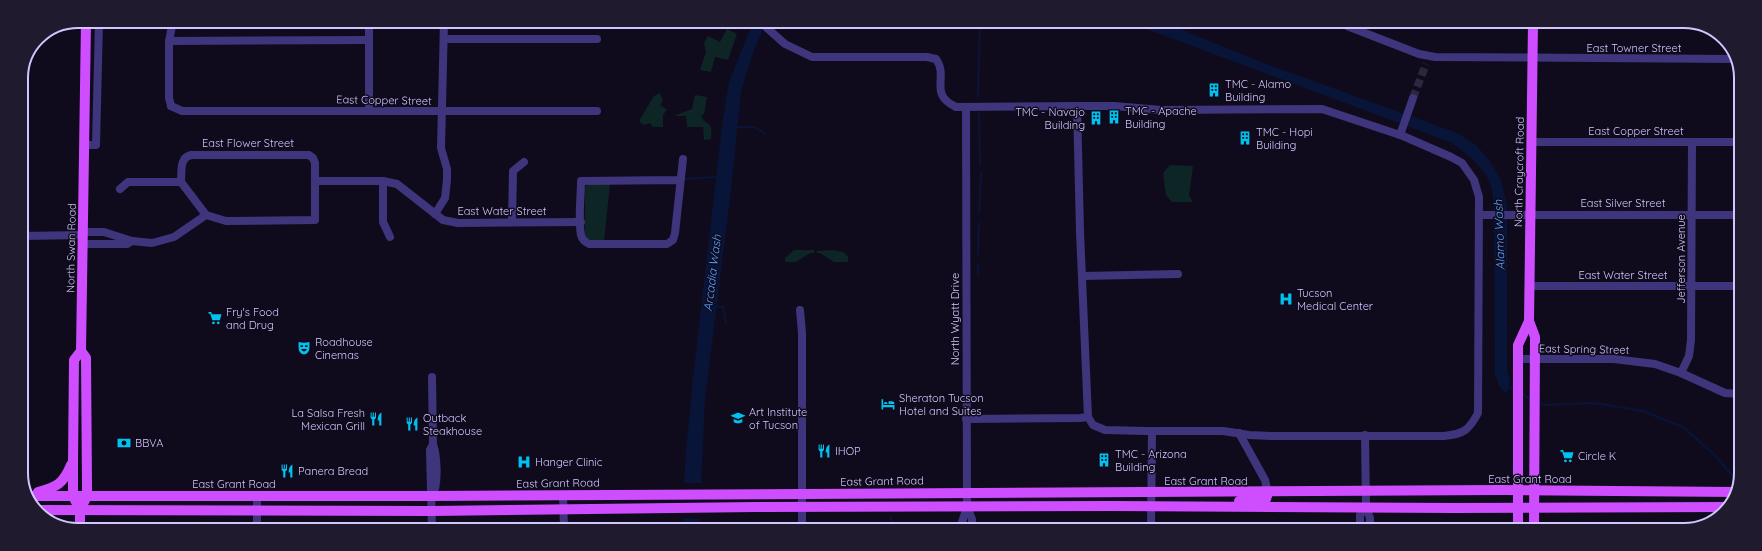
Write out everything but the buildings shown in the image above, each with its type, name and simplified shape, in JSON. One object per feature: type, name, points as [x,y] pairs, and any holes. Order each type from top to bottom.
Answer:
[{"type":"main road","name":"North Swan Road","points":[[80,523],[80,510],[86,496],[86,358],[81,351],[86,28]]},
{"type":"main road","name":"North Craycroft Road","points":[[1533,28],[1529,321],[1535,337],[1536,359],[1536,491],[1534,523]]},
{"type":"main road","name":"North Craycroft Road","points":[[1518,523],[1518,345],[1529,321]]},
{"type":"main road","name":"North Swan Road","points":[[80,510],[73,496],[73,462],[74,360],[81,351]]},
{"type":"main road","points":[[33,493],[56,486],[66,477],[73,462]]},
{"type":"main road","name":"East Grant Road","points":[[34,495],[432,496],[1519,490],[1730,492]]},
{"type":"main road","points":[[1220,507],[1238,501],[1266,499],[1268,492]]},
{"type":"main road","points":[[44,510],[432,510],[803,507],[1721,507]]},
{"type":"street","points":[[84,145],[96,145],[99,28]]},
{"type":"street","points":[[172,28],[170,41],[369,40]]},
{"type":"street","points":[[369,28],[369,111]]},
{"type":"street","points":[[435,214],[445,198],[447,180],[447,169],[442,148],[444,28]]},
{"type":"street","points":[[768,28],[785,44],[812,57],[927,57],[936,59],[940,64],[941,94],[946,102],[956,107],[966,108],[1077,106],[1114,106],[1161,110],[1322,109],[1401,132],[1462,163],[1474,180],[1480,197],[1478,413],[1471,427],[1458,435],[1271,436],[1249,435],[1223,430],[1105,430],[1093,425],[1088,417],[1077,106]]},
{"type":"street","name":"East Towner Street","points":[[1352,28],[1419,54],[1428,60],[1442,57],[1730,59]]},
{"type":"street","points":[[444,39],[597,39]]},
{"type":"street","name":"East Copper Street","points":[[170,41],[169,108],[182,111],[443,112],[597,110]]},
{"type":"street","points":[[1401,132],[1413,98]]},
{"type":"street","name":"North Wyatt Drive","points":[[962,523],[967,507],[966,108]]},
{"type":"street","name":"East Copper Street","points":[[1531,142],[1734,142]]},
{"type":"street","name":"Jefferson Avenue","points":[[1681,374],[1689,356],[1691,345],[1692,142]]},
{"type":"street","name":"East Flower Street","points":[[181,182],[183,159],[186,156],[193,154],[309,155],[314,161],[316,182]]},
{"type":"street","points":[[680,180],[581,181],[580,222],[581,235],[584,242],[589,244],[666,244],[673,240],[683,159]]},
{"type":"street","points":[[512,222],[513,171],[524,162]]},
{"type":"street","points":[[383,181],[383,222],[390,237]]},
{"type":"street","name":"East Water Street","points":[[316,182],[383,181],[397,184],[443,220],[458,224],[580,222]]},
{"type":"street","points":[[120,189],[128,182],[181,182],[206,214],[226,221],[315,220],[316,182]]},
{"type":"street","points":[[83,237],[104,232],[132,241],[152,243],[164,241],[174,237],[206,214]]},
{"type":"street","name":"East Silver Street","points":[[1480,215],[1734,215]]},
{"type":"street","points":[[28,236],[83,237],[127,244],[132,241]]},
{"type":"street","points":[[1082,276],[1178,274]]},
{"type":"street","name":"East Water Street","points":[[1529,286],[1734,286]]},
{"type":"street","points":[[802,523],[802,333],[805,326],[803,310]]},
{"type":"street","name":"East Spring Street","points":[[1518,359],[1614,359],[1655,364],[1725,393],[1734,394]]},
{"type":"street","points":[[432,377],[433,444],[436,451],[436,490],[432,496],[432,523]]},
{"type":"street","points":[[966,419],[1088,417]]},
{"type":"street","points":[[1151,523],[1152,431]]},
{"type":"street","points":[[1239,432],[1266,480],[1268,492]]},
{"type":"street","points":[[1365,436],[1365,492],[1366,507],[1370,518],[1370,523]]},
{"type":"street","points":[[563,495],[564,523]]},
{"type":"street","points":[[257,496],[257,523]]},
{"type":"street","points":[[967,507],[972,523]]},
{"type":"street","points":[[1360,523],[1360,515],[1366,507]]},
{"type":"green space","points":[[727,29],[737,34],[728,60],[715,57],[711,72],[700,70],[706,52],[704,43],[708,36],[720,42]]},
{"type":"green space","points":[[660,93],[663,101],[660,105],[667,110],[663,115],[663,127],[653,127],[650,123],[644,125],[640,122],[640,119],[654,96]]},
{"type":"green space","points":[[695,95],[707,97],[704,114],[701,116],[711,126],[711,139],[704,140],[703,127],[687,127],[686,116],[676,115],[692,109]]},
{"type":"green space","points":[[1170,165],[1193,166],[1189,196],[1193,202],[1172,202],[1166,195],[1163,173]]},
{"type":"green space","points":[[590,184],[610,184],[604,240],[589,240],[585,235],[585,189],[586,186]]},
{"type":"green space","points":[[794,250],[814,250],[814,253],[810,253],[796,262],[785,262],[785,258]]},
{"type":"green space","points":[[832,250],[843,252],[848,256],[848,262],[834,262],[820,253],[817,253],[817,251]]},
{"type":"water","name":"Arcadia Wash","points":[[751,28],[763,28],[752,55],[741,92],[731,190],[705,399],[699,523],[683,523],[685,464],[692,387],[722,126],[729,82]]},
{"type":"water","name":"Alamo Wash","points":[[1144,28],[1178,28],[1261,62],[1457,133],[1476,145],[1489,160],[1501,179],[1507,206],[1507,372],[1510,380],[1507,394],[1500,387],[1495,375],[1493,193],[1488,179],[1479,166],[1450,142]]},
{"type":"pier","points":[[682,483],[701,483],[701,519],[681,518]]},
{"type":"waterway","points":[[978,97],[980,28]]},
{"type":"waterway","points":[[979,113],[980,163]]},
{"type":"waterway","points":[[737,127],[754,127],[766,134]]},
{"type":"waterway","points":[[979,213],[981,173]]},
{"type":"waterway","points":[[684,179],[717,177]]},
{"type":"waterway","points":[[978,254],[979,223]]},
{"type":"waterway","points":[[978,264],[978,274]]},
{"type":"waterway","points":[[715,306],[723,307],[726,323]]},
{"type":"waterway","name":"Alamo Wash","points":[[1506,385],[1514,390]]},
{"type":"waterway","name":"Alamo Wash","points":[[1522,394],[1530,399]]},
{"type":"waterway","name":"Alamo Wash","points":[[1538,402],[1543,405],[1594,403],[1643,411],[1683,427],[1714,454],[1734,477]]},
{"type":"waterway","points":[[891,517],[891,523]]},
{"type":"tunnel","points":[[1413,98],[1426,64]]},
{"type":"place","name":"TMC - Alamo Building","points":[[1214,90]]},
{"type":"place","name":"TMC - Apache Building","points":[[1114,117]]},
{"type":"place","name":"TMC - Navajo Building","points":[[1096,118]]},
{"type":"place","name":"TMC - Hopi Building","points":[[1245,138]]},
{"type":"place","name":"Tucson Medical Center","points":[[1286,299]]},
{"type":"place","name":"Fry's Food and Drug","points":[[215,318]]},
{"type":"place","name":"Roadhouse Cinemas","points":[[304,348]]},
{"type":"place","name":"Sheraton Tucson Hotel and Suites","points":[[888,404]]},
{"type":"place","name":"Art Institute of Tucson","points":[[738,418]]},
{"type":"place","name":"La Salsa Fresh Mexican Grill","points":[[376,419]]},
{"type":"place","name":"Outback Steakhouse","points":[[412,424]]},
{"type":"place","name":"BBVA","points":[[124,443]]},
{"type":"place","name":"IHOP","points":[[824,451]]},
{"type":"place","name":"Circle K","points":[[1567,456]]},
{"type":"place","name":"TMC - Arizona Building","points":[[1104,460]]},
{"type":"place","name":"Hanger Clinic","points":[[524,462]]},
{"type":"place","name":"Panera Bread","points":[[287,471]]}]
